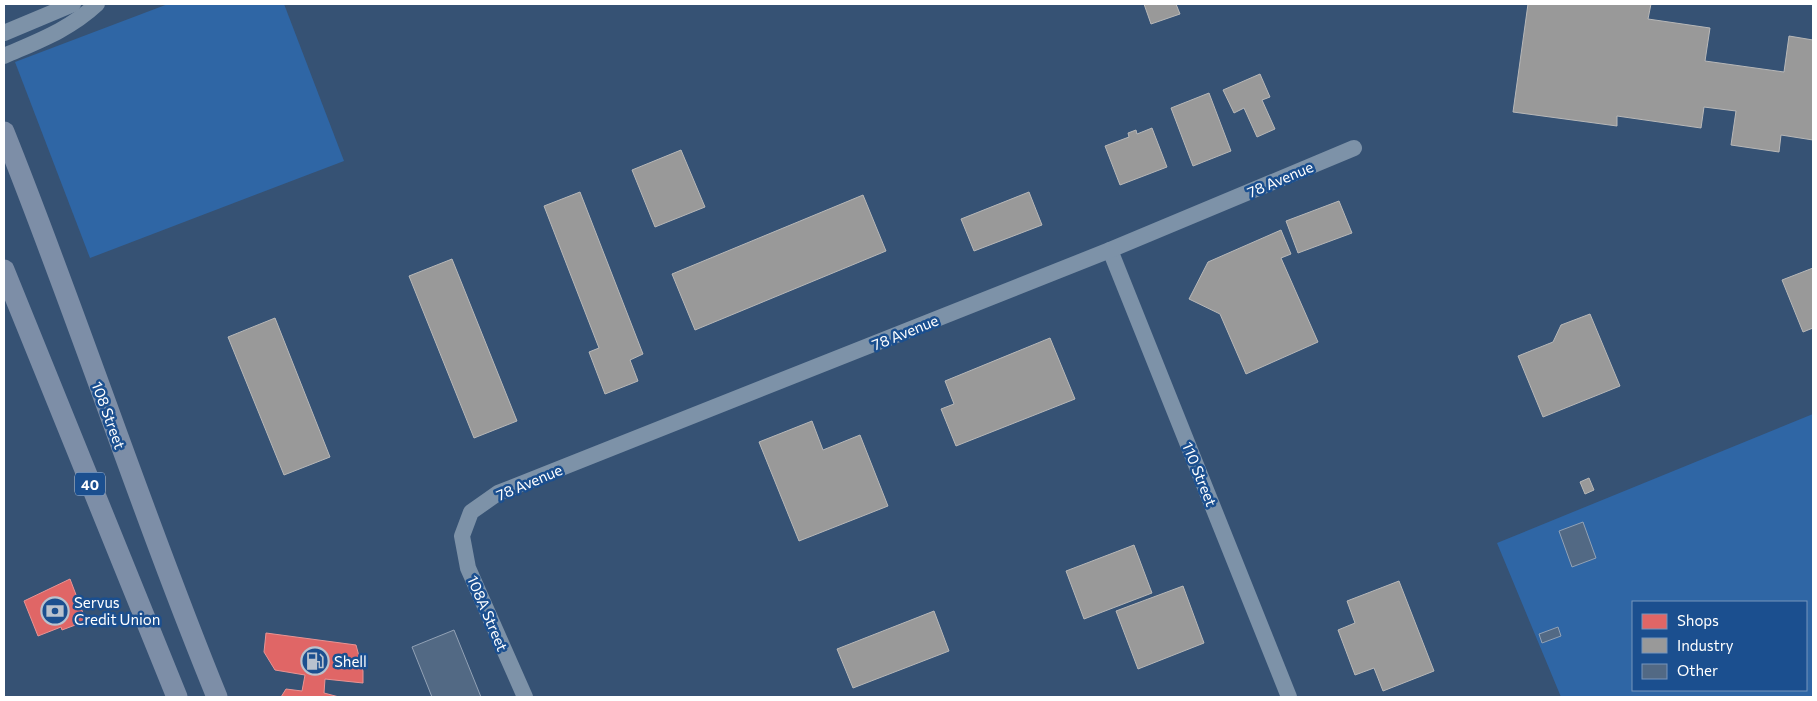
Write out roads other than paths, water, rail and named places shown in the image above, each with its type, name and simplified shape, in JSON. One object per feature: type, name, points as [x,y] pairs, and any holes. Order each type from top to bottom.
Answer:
[{"type":"main road","name":"108 Street","points":[[4,132],[44,232],[125,458],[216,697]]},
{"type":"main road","points":[[4,169],[61,278]]},
{"type":"main road","name":"40","points":[[4,270],[177,697]]},
{"type":"street","points":[[4,33],[73,4]]},
{"type":"street","points":[[4,56],[62,31],[84,16],[97,4]]},
{"type":"street","name":"78 Avenue","points":[[466,526],[471,512],[498,493],[1110,250],[1354,148]]},
{"type":"street","name":"110 Street","points":[[1110,250],[1289,697]]},
{"type":"street","name":"108A Street","points":[[466,526],[462,536],[468,568],[524,697]]},
{"type":"place","name":"Servus Credit Union","points":[[55,611]]},
{"type":"place","name":"Shell","points":[[315,661]]}]
